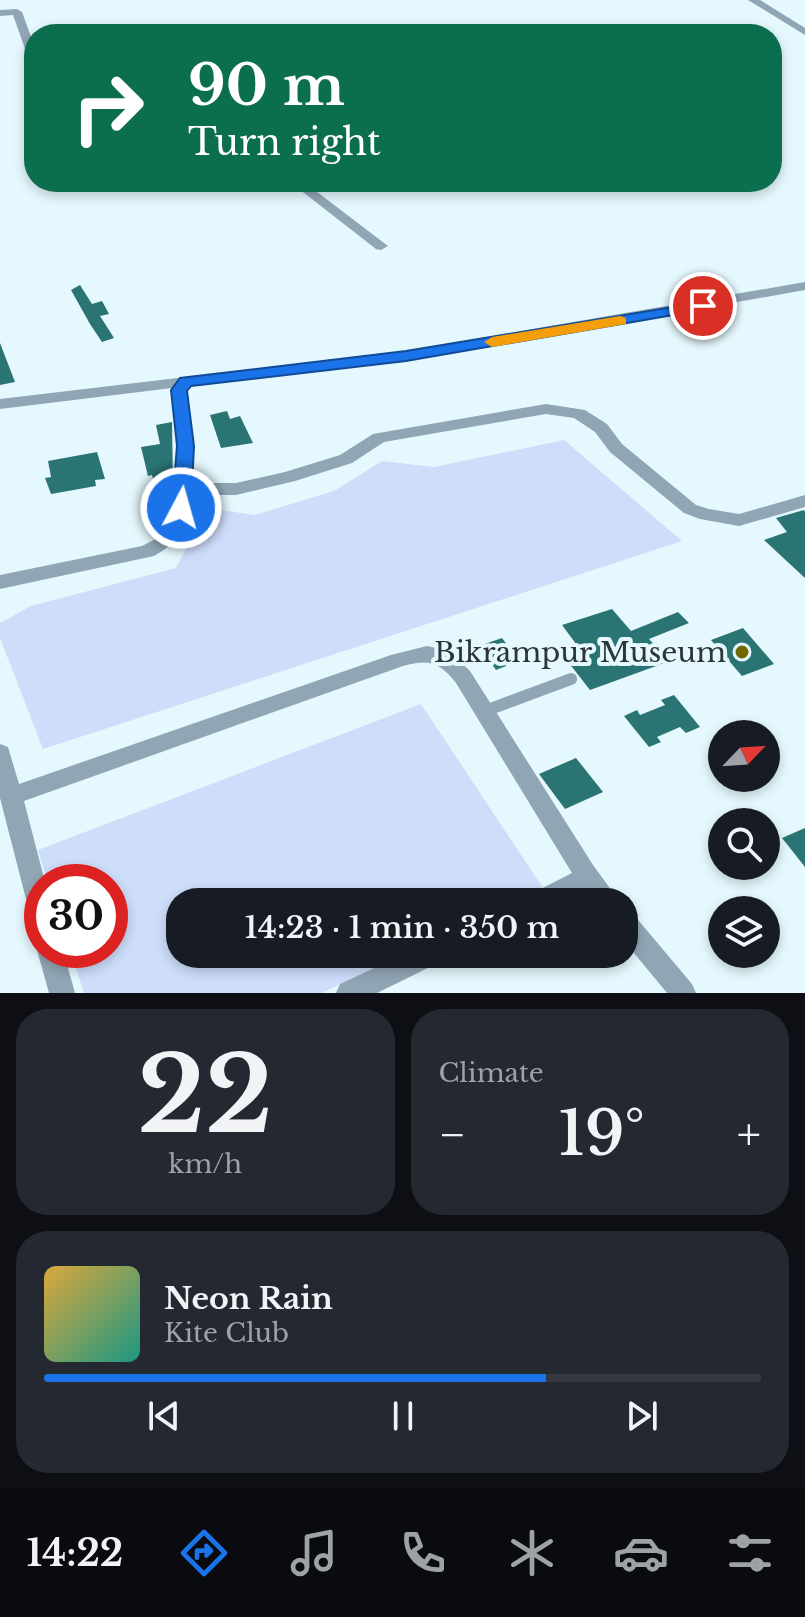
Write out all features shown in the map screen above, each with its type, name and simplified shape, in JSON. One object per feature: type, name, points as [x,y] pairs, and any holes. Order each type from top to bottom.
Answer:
[{"type":"street","points":[[753,0],[805,32]]},
{"type":"street","points":[[0,13],[17,12],[24,32]]},
{"type":"street","points":[[309,192],[381,246]]},
{"type":"street","points":[[0,404],[420,354],[805,286]]},
{"type":"street","points":[[0,582],[157,548],[173,533],[185,489],[186,446],[179,390],[186,382]]},
{"type":"street","points":[[185,489],[236,489],[346,459],[379,438],[546,409],[579,414],[601,428],[616,448],[690,509],[706,515],[739,520],[805,501]]},
{"type":"street","points":[[11,796],[424,652],[447,657],[597,888]]},
{"type":"street","points":[[0,753],[28,864]]},
{"type":"street","points":[[568,888],[582,881],[584,872]]},
{"type":"street","points":[[638,939],[683,993]]},
{"type":"street","points":[[55,968],[62,993]]},
{"type":"street","points":[[349,993],[402,968]]},
{"type":"lane","points":[[482,712],[571,679]]},
{"type":"water","points":[[564,440],[682,541],[43,749],[0,638],[0,623],[31,606],[176,568],[207,508],[255,515],[334,491],[382,461],[434,467]]},
{"type":"water","points":[[421,704],[543,888],[166,888],[166,968],[375,968],[321,993],[84,993],[76,968],[128,968],[128,864],[42,864],[38,850]]},
{"type":"building","points":[[80,285],[92,304],[102,301],[109,314],[100,316],[114,338],[102,342],[90,324],[71,290]]},
{"type":"building","points":[[0,343],[15,382],[0,385]]},
{"type":"building","points":[[227,411],[230,419],[240,416],[253,443],[221,448],[210,415]]},
{"type":"building","points":[[172,422],[173,487],[157,490],[152,475],[148,476],[141,447],[160,444],[156,425]]},
{"type":"building","points":[[97,452],[105,479],[95,480],[96,486],[51,494],[45,478],[51,477],[48,461]]},
{"type":"building","points":[[804,510],[805,578],[764,540],[787,532],[776,518]]},
{"type":"building","points":[[612,609],[631,631],[678,612],[689,623],[649,639],[670,661],[590,690],[565,658],[582,652],[562,625]]},
{"type":"building","name":"Bikrampur Museum","points":[[743,628],[774,664],[742,676],[711,640]]},
{"type":"building","points":[[502,638],[519,661],[496,670],[479,646]]},
{"type":"building","points":[[674,695],[700,727],[686,733],[680,727],[657,737],[661,742],[649,747],[624,716],[637,710],[640,715],[665,705],[661,700]]},
{"type":"building","points":[[576,758],[603,792],[565,809],[539,774]]},
{"type":"building","points":[[805,828],[805,867],[782,838]]},
{"type":"slow traffic","points":[[492,342],[620,321]]},
{"type":"place","name":"Bikrampur Museum","points":[[742,652]]},
{"type":"route","points":[[181,508],[185,489],[186,446],[179,390],[186,382],[232,374],[406,356],[703,306]]}]
